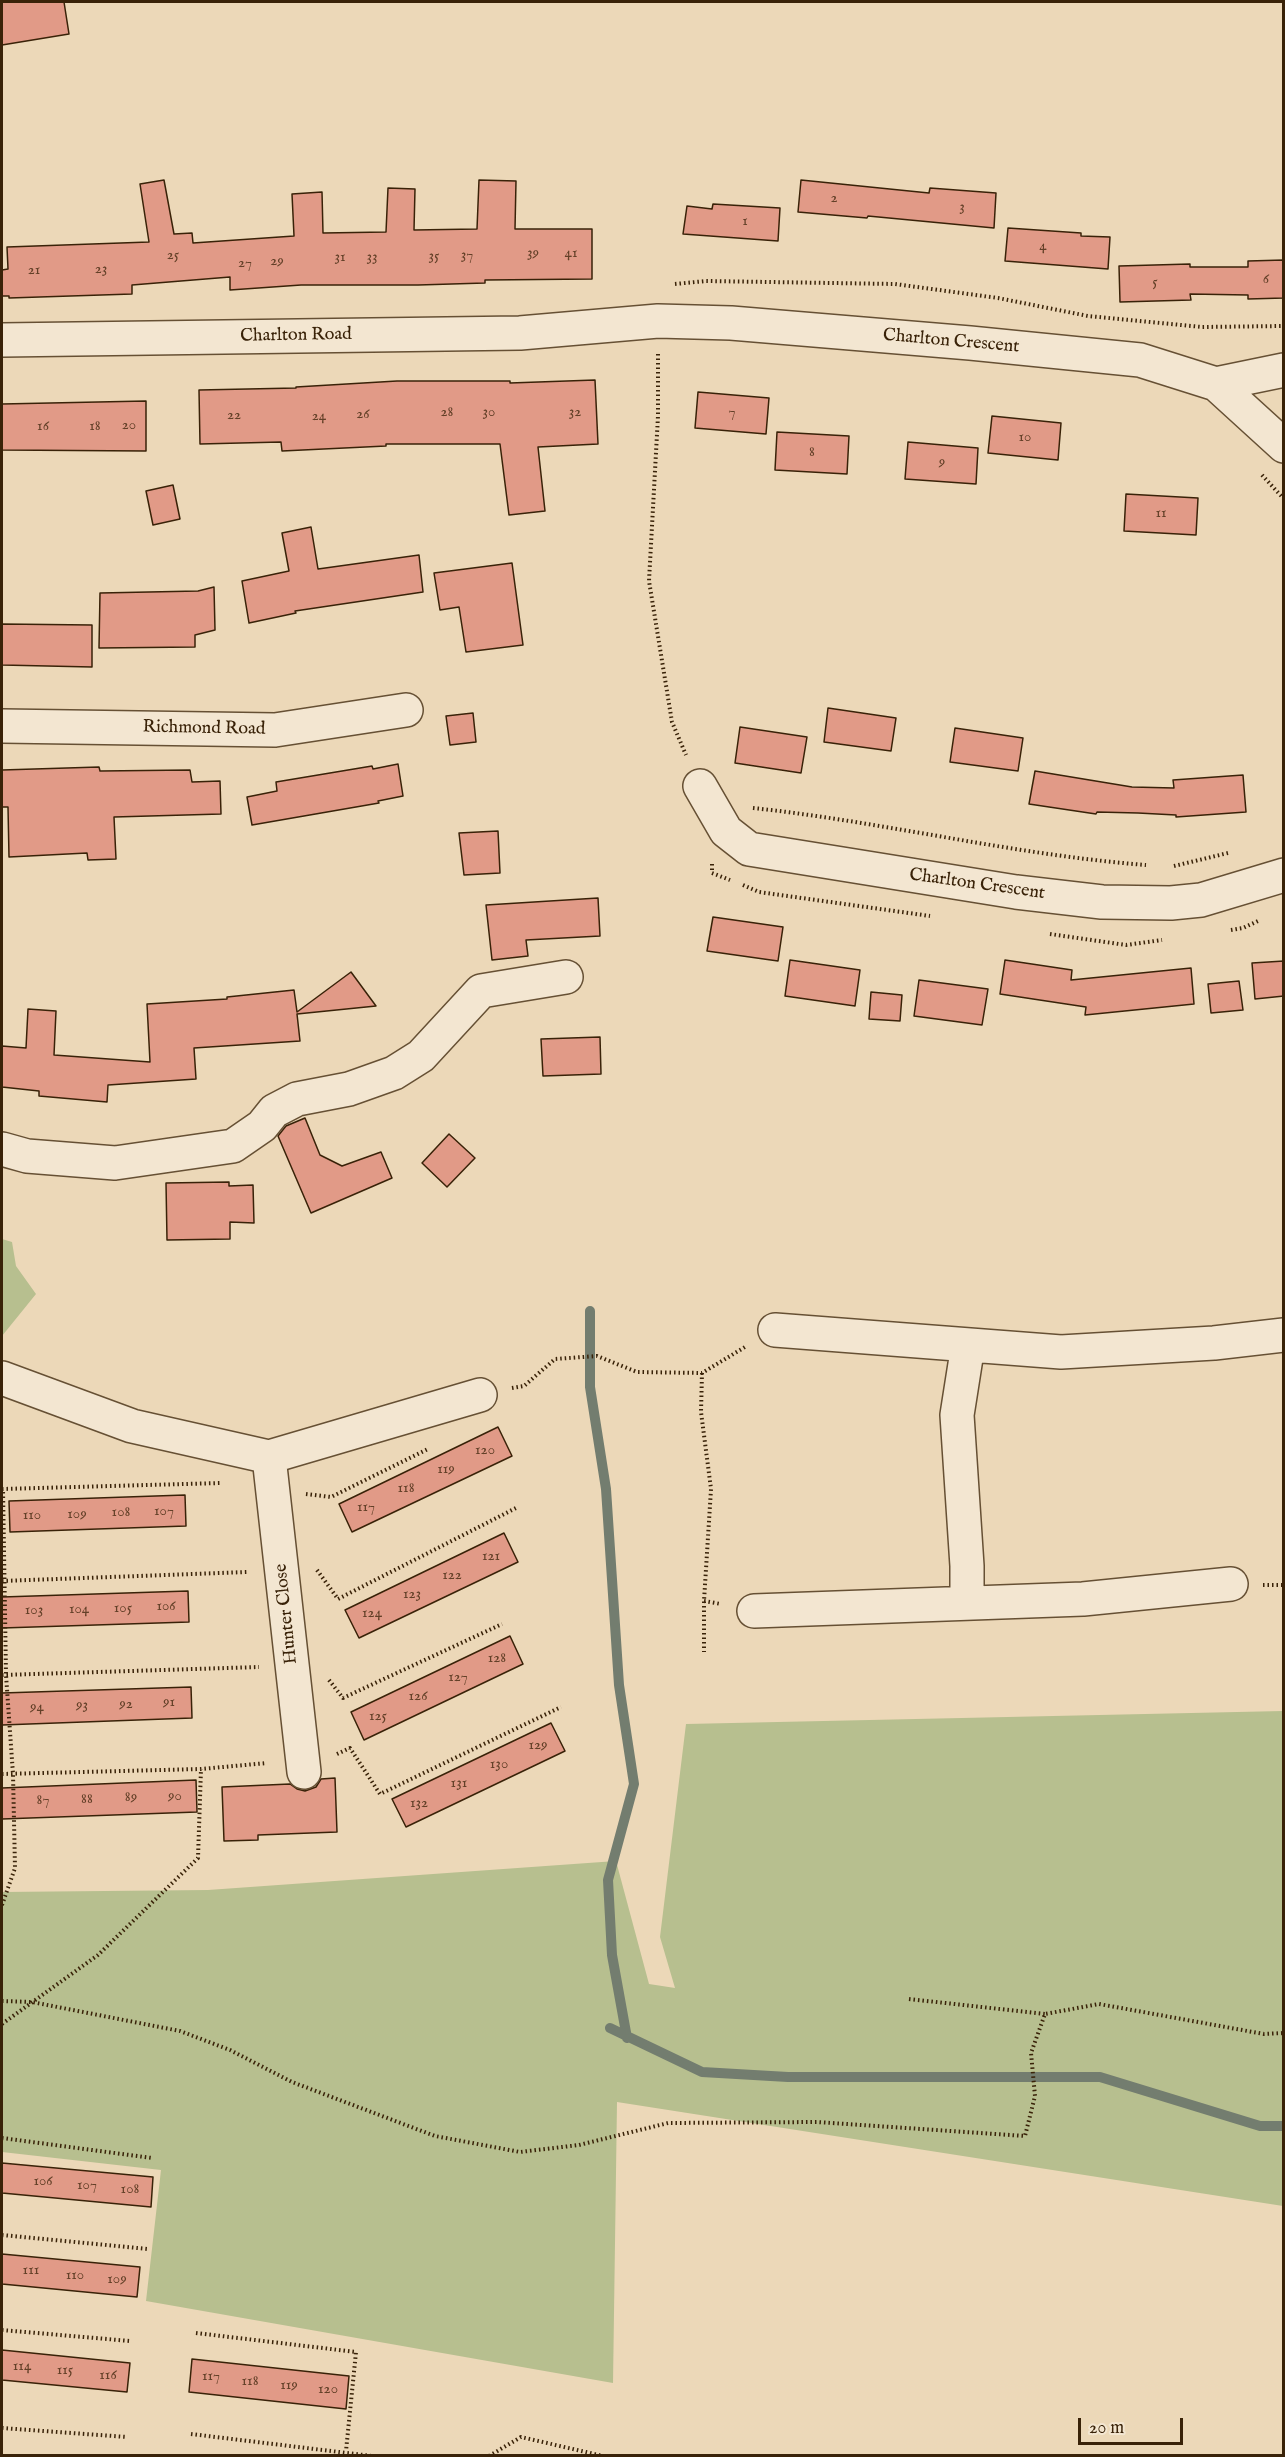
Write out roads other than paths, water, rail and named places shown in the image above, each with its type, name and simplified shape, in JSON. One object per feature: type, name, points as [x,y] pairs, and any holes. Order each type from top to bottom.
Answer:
[{"type":"street","name":"Charlton Crescent","points":[[590,327],[658,321],[731,323],[1140,360],[1216,384],[1284,446]]},
{"type":"street","name":"Charlton Road","points":[[2,340],[520,333],[590,327]]},
{"type":"street","points":[[1216,384],[1284,370]]},
{"type":"street","name":"Richmond Road","points":[[2,726],[275,730],[406,710]]},
{"type":"street","name":"Charlton Crescent","points":[[705,795],[726,831],[749,849],[1027,893],[1102,902],[1171,903],[1202,900],[1284,875]]},
{"type":"street","points":[[14,1153],[115,1163],[233,1146],[262,1126],[274,1111],[297,1099],[349,1089],[394,1073],[421,1056],[481,991],[566,977]]},
{"type":"street","points":[[775,1330],[1061,1352],[1214,1343],[1284,1335]]},
{"type":"street","points":[[967,1602],[967,1566],[957,1415],[968,1345]]},
{"type":"street","points":[[2,1378],[132,1426],[271,1469],[480,1395]]},
{"type":"street","name":"Hunter Close","points":[[271,1469],[303,1766]]},
{"type":"street","points":[[754,1611],[1083,1599],[1231,1584]]},
{"type":"waterway","points":[[590,1311],[590,1387],[606,1489],[619,1685],[634,1784],[608,1880],[612,1955],[627,2038]]},
{"type":"waterway","points":[[610,2028],[702,2072],[788,2077],[1100,2077],[1260,2126],[1284,2126]]}]
